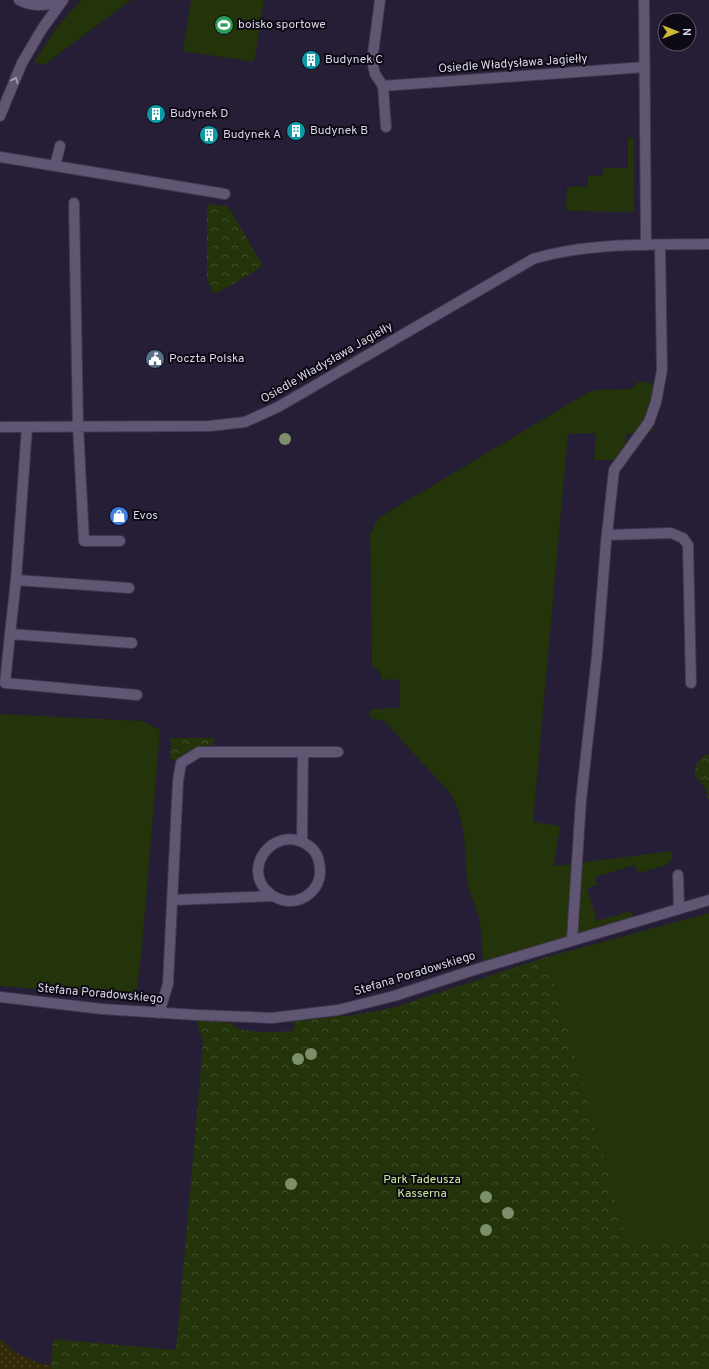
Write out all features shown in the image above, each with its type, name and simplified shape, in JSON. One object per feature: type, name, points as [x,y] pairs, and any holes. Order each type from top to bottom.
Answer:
[{"type":"street","points":[[19,0],[34,5],[44,5],[62,0]]},
{"type":"street","points":[[0,116],[22,63],[42,28],[62,0]]},
{"type":"street","points":[[380,0],[372,61],[375,74],[383,86],[386,127]]},
{"type":"street","points":[[644,0],[646,245]]},
{"type":"street","name":"Osiedle Władysława Jagiełły","points":[[383,86],[645,67]]},
{"type":"street","points":[[55,166],[60,146]]},
{"type":"street","points":[[0,157],[225,194]]},
{"type":"street","points":[[74,203],[78,426],[84,542],[120,540]]},
{"type":"street","name":"Osiedle Władysława Jagiełły","points":[[0,427],[210,426],[245,422],[278,407],[533,259],[555,252],[579,249],[646,245],[709,244]]},
{"type":"street","points":[[572,940],[581,800],[597,656],[614,470],[649,422],[656,402],[662,370],[660,245]]},
{"type":"street","points":[[27,427],[16,580],[5,683],[137,696]]},
{"type":"street","points":[[607,535],[671,533],[683,538],[688,544],[691,683]]},
{"type":"street","points":[[16,580],[129,588]]},
{"type":"street","points":[[10,634],[132,643]]},
{"type":"street","points":[[159,1013],[168,984],[178,781],[181,763],[199,752],[338,752]]},
{"type":"street","points":[[302,841],[303,752]]},
{"type":"street","points":[[172,900],[273,896],[287,901],[301,899],[314,891],[320,877],[320,863],[314,849],[302,841],[289,838],[276,842],[266,850],[260,862],[259,875],[264,887],[273,896]]},
{"type":"street","points":[[678,875],[679,908]]},
{"type":"street","name":"Stefana Poradowskiego","points":[[0,997],[102,1009],[272,1018],[338,1010],[394,996],[572,940],[709,900]]},
{"type":"green space","points":[[81,0],[131,0],[44,65],[34,62],[56,28]]},
{"type":"green space","name":"boisko sportowe","points":[[191,0],[264,0],[254,62],[183,51]]},
{"type":"green space","points":[[628,138],[634,138],[634,212],[568,211],[566,207],[567,187],[588,186],[588,176],[603,175],[603,168],[628,168]]},
{"type":"green space","points":[[207,204],[228,206],[263,266],[225,289],[213,294],[207,278]]},
{"type":"green space","points":[[638,382],[649,382],[653,386],[654,431],[625,434],[625,460],[594,460],[596,433],[568,434],[533,822],[560,826],[554,866],[672,851],[672,859],[665,865],[637,873],[635,865],[595,877],[597,885],[587,888],[597,921],[631,911],[633,919],[483,964],[480,921],[467,883],[464,834],[459,812],[451,794],[384,721],[373,719],[370,716],[369,712],[371,709],[400,708],[400,680],[381,679],[380,672],[373,667],[372,664],[370,534],[377,520],[383,515],[587,393],[597,390],[631,389]]},
{"type":"green space","points":[[0,714],[142,721],[160,730],[142,948],[136,997],[0,986]]},
{"type":"green space","points":[[171,738],[214,738],[214,745],[194,748],[177,760],[170,759]]},
{"type":"green space","points":[[709,754],[708,799],[704,786],[695,775],[695,767],[702,758]]},
{"type":"green space","points":[[709,913],[709,1264],[617,1265],[483,978],[547,957]]},
{"type":"green space","name":"Park Tadeusza Kasserna","points":[[547,957],[628,1246],[709,1239],[709,1369],[51,1369],[53,1339],[176,1350],[203,1044],[198,1020],[230,1023],[235,1027],[251,1031],[294,1031],[294,1021],[354,1015],[395,1007]]},
{"type":"sand","points":[[0,1339],[18,1354],[42,1364],[51,1365],[51,1369],[0,1369]]},
{"type":"place","name":"boisko sportowe","points":[[224,25]]},
{"type":"place","name":"Budynek C","points":[[311,60]]},
{"type":"place","name":"Budynek D","points":[[156,114]]},
{"type":"place","name":"Budynek B","points":[[296,131]]},
{"type":"place","name":"Budynek A","points":[[209,135]]},
{"type":"place","name":"Poczta Polska","points":[[155,359]]},
{"type":"place","name":"Evos","points":[[119,516]]}]
